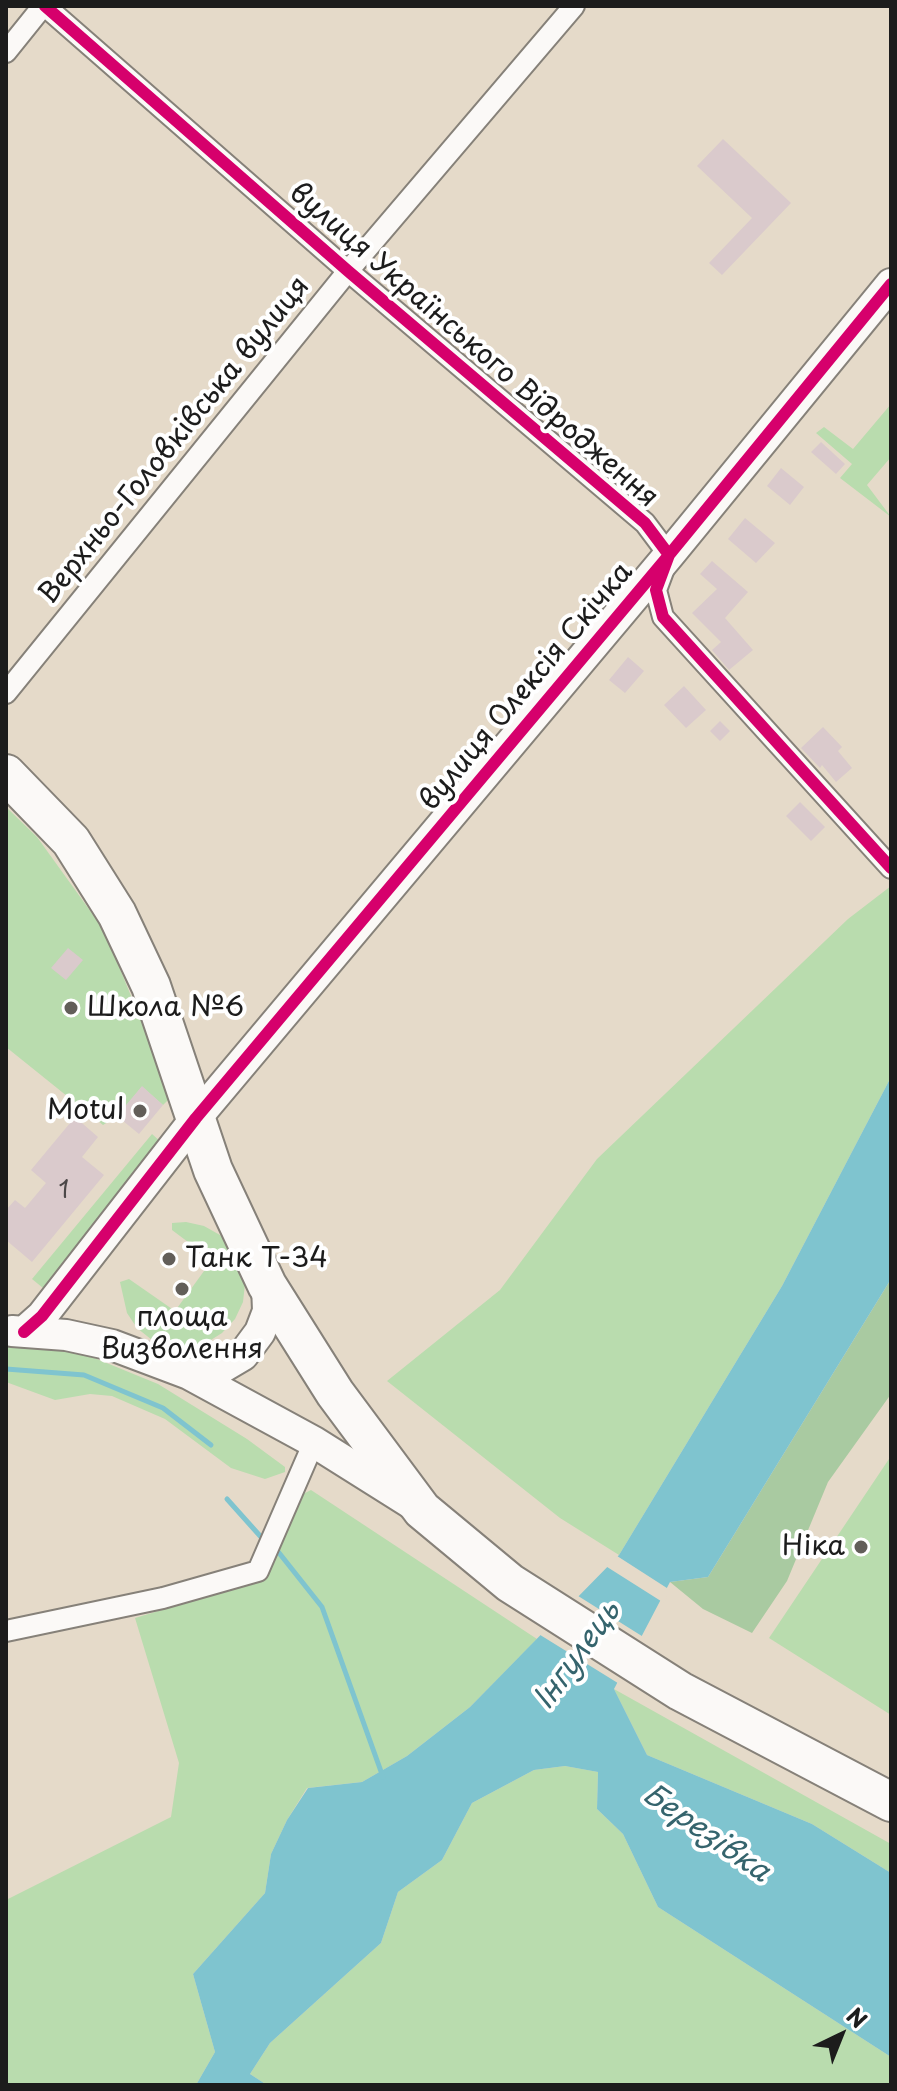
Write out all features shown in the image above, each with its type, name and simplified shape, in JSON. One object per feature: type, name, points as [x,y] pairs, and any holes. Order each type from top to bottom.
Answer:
[{"type":"highway","points":[[6,774],[71,841],[117,914],[151,986],[213,1170],[267,1285],[335,1393],[422,1510],[510,1583],[680,1691],[891,1802]]},
{"type":"street","points":[[6,52],[44,6]]},
{"type":"street","name":"вулиця Українського Відродження","points":[[44,6],[348,271],[645,523],[669,555]]},
{"type":"street","name":"Верхньо-Головківська вулиця","points":[[6,693],[348,271],[574,6]]},
{"type":"street","name":"вулиця Олексія Скічка","points":[[15,1331],[42,1316],[196,1118],[669,555],[891,284]]},
{"type":"street","points":[[669,555],[656,590],[663,617],[891,868]]},
{"type":"street","points":[[189,1374],[221,1368],[243,1355],[260,1332],[268,1311],[267,1285]]},
{"type":"street","points":[[15,1331],[66,1335],[112,1345],[189,1374],[314,1442],[422,1510]]},
{"type":"street","points":[[6,1631],[163,1598],[258,1571],[314,1442]]},
{"type":"green space","points":[[891,404],[891,457],[867,485],[891,517],[840,478],[852,464],[816,433],[824,427],[853,449]]},
{"type":"green space","name":"Школа №6","points":[[6,807],[37,837],[104,930],[172,1096],[163,1105],[142,1087],[117,1116],[103,1125],[6,1047]]},
{"type":"green space","points":[[891,886],[891,1077],[782,1286],[619,1555],[560,1518],[387,1381],[500,1290],[597,1159],[848,919]]},
{"type":"green space","points":[[152,1134],[162,1143],[43,1288],[32,1279]]},
{"type":"green space","name":"площа Визволення","points":[[172,1223],[204,1226],[220,1235],[233,1249],[242,1265],[245,1284],[243,1302],[235,1319],[222,1333],[206,1343],[188,1347],[170,1346],[152,1340],[137,1328],[127,1313],[120,1282],[129,1279],[175,1311],[212,1260],[172,1230]]},
{"type":"green space","points":[[891,1279],[891,1394],[828,1482],[787,1581],[752,1633],[703,1609],[670,1582],[708,1577]]},
{"type":"green space","points":[[6,1343],[87,1355],[158,1384],[247,1439],[285,1467],[285,1472],[265,1479],[231,1468],[165,1419],[112,1396],[90,1394],[55,1400],[6,1382]]},
{"type":"green space","name":"Ніка","points":[[891,1456],[891,1715],[769,1638]]},
{"type":"green space","points":[[311,1490],[537,1639],[470,1707],[407,1756],[362,1782],[307,1788],[271,1854],[265,1893],[193,1974],[215,2052],[196,2085],[6,2085],[6,1900],[171,1817],[179,1763],[135,1618],[265,1579],[299,1496]]},
{"type":"green space","points":[[614,1689],[891,1844],[891,1873],[812,1824],[647,1755]]},
{"type":"green space","points":[[565,1766],[598,1772],[597,1809],[623,1834],[658,1907],[891,2057],[891,2085],[267,2085],[250,2074],[270,2043],[381,1943],[398,1892],[442,1860],[472,1803],[534,1770]]},
{"type":"water","points":[[891,1077],[891,1279],[708,1577],[670,1582],[614,1689],[647,1755],[812,1824],[891,1873],[891,2057],[658,1907],[623,1834],[597,1809],[598,1772],[565,1766],[534,1770],[472,1803],[442,1860],[398,1892],[381,1943],[270,2043],[250,2074],[267,2085],[196,2085],[215,2052],[193,1974],[265,1893],[271,1854],[287,1820],[308,1788],[362,1782],[407,1756],[470,1707],[619,1555],[782,1286]]},
{"type":"pier","points":[[614,1554],[670,1590],[664,1603],[604,1565]]},
{"type":"pier","points":[[575,1594],[645,1638],[621,1685],[537,1633]]},
{"type":"building","points":[[723,139],[791,203],[722,275],[709,263],[752,218],[697,166]]},
{"type":"building","points":[[821,442],[845,464],[836,474],[811,452]]},
{"type":"building","points":[[781,468],[804,487],[790,505],[767,486]]},
{"type":"building","points":[[745,518],[775,543],[756,563],[728,539]]},
{"type":"building","points":[[712,561],[748,592],[725,618],[753,650],[729,670],[712,650],[721,642],[692,613],[717,589],[700,574]]},
{"type":"building","points":[[628,657],[644,671],[625,693],[609,680]]},
{"type":"building","points":[[684,686],[706,710],[686,728],[664,705]]},
{"type":"building","points":[[720,721],[730,731],[720,741],[710,731]]},
{"type":"building","points":[[823,727],[842,747],[838,751],[852,768],[836,782],[822,765],[820,768],[801,748]]},
{"type":"building","points":[[800,802],[825,827],[811,841],[786,816]]},
{"type":"building","points":[[68,948],[83,960],[66,980],[51,968]]},
{"type":"building","name":"Motul","points":[[142,1086],[163,1105],[139,1134],[117,1116]]},
{"type":"building","points":[[75,1117],[98,1137],[82,1157],[104,1175],[32,1262],[6,1240],[6,1210],[15,1200],[25,1208],[46,1183],[31,1170]]},
{"type":"waterway","points":[[6,1369],[84,1375],[163,1408],[211,1445]]},
{"type":"waterway","points":[[227,1499],[261,1537]]},
{"type":"waterway","points":[[276,1549],[322,1607],[383,1777]]},
{"type":"cycle path","points":[[45,6],[348,271],[645,523],[669,555],[656,590],[663,617],[891,868]]},
{"type":"cycle path","points":[[24,1332],[42,1316],[196,1118],[669,555],[891,284]]},
{"type":"place","name":"Школа №6","points":[[71,1008]]},
{"type":"place","name":"Motul","points":[[140,1111]]},
{"type":"place","name":"Танк Т-34","points":[[169,1259]]},
{"type":"place","name":"площа Визволення","points":[[182,1289]]},
{"type":"place","name":"Ніка","points":[[861,1547]]},
{"type":"water label","name":"Інгулець","points":[[578,1656]]},
{"type":"water label","name":"Березівка","points":[[706,1834]]}]
